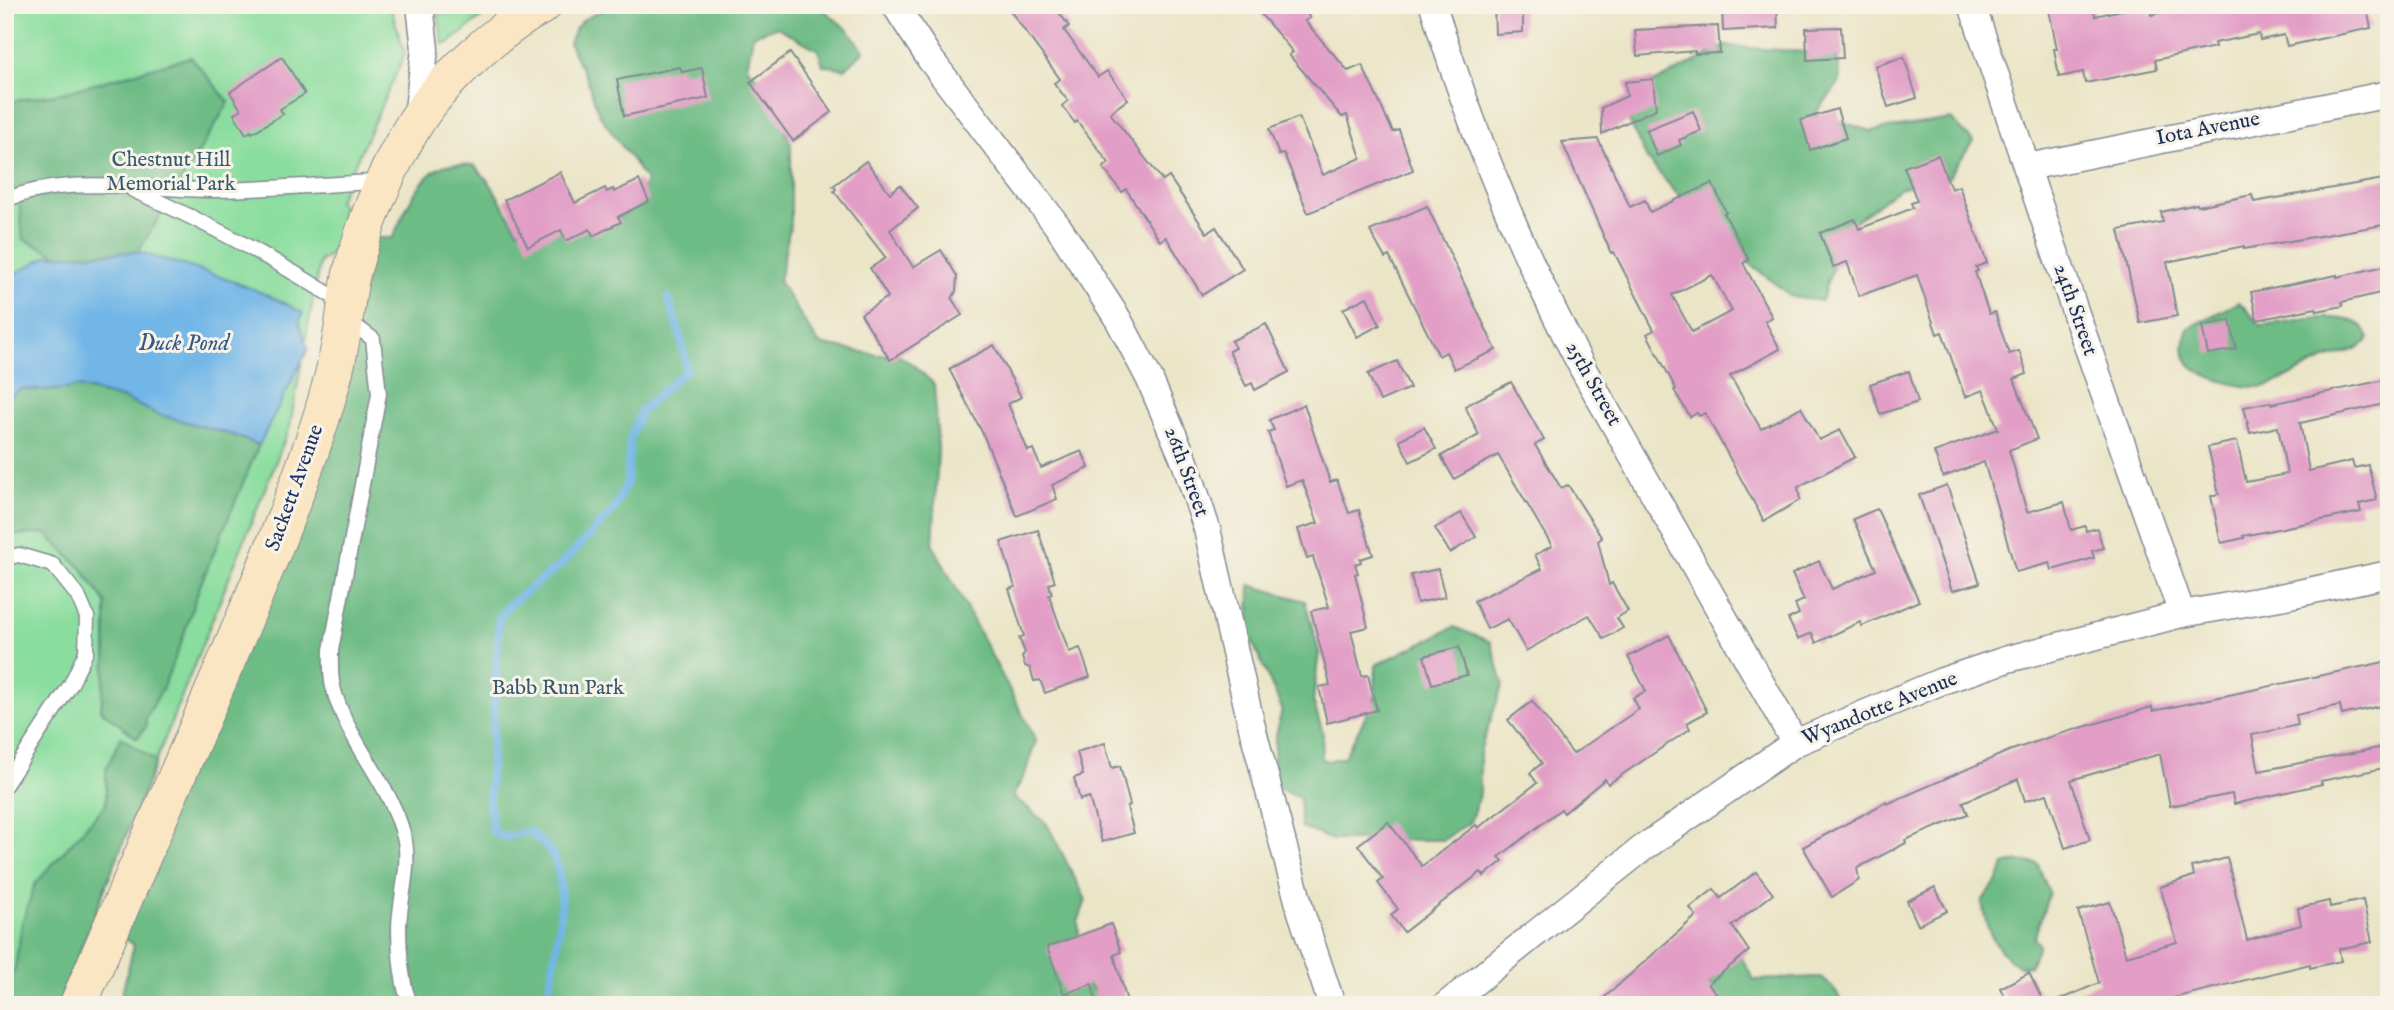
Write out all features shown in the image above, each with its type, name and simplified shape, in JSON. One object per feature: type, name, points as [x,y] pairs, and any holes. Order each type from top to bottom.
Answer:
[{"type":"street","points":[[416,122],[425,49],[419,5]]},
{"type":"street","name":"Sackett Avenue","points":[[78,1005],[269,559],[315,439],[331,383],[352,270],[384,181],[416,122],[467,61],[542,5]]},
{"type":"street","name":"26th Street","points":[[895,5],[930,59],[1059,228],[1118,319],[1149,378],[1185,462],[1207,529],[1257,748],[1301,912],[1332,1005]]},
{"type":"street","name":"25th Street","points":[[1433,5],[1455,78],[1492,175],[1553,310],[1583,369],[1795,743]]},
{"type":"street","name":"24th Street","points":[[1972,5],[2099,382],[2182,614]]},
{"type":"street","name":"Iota Avenue","points":[[2028,167],[2389,94]]},
{"type":"street","name":"Wyandotte Avenue","points":[[1446,1005],[1643,848],[1795,743],[1941,681],[2008,659],[2182,614],[2280,597],[2389,573]]},
{"type":"lane","points":[[5,200],[54,188],[211,190],[384,181]]},
{"type":"lane","points":[[127,187],[194,216],[307,280],[346,312],[373,340],[379,394],[331,650],[333,685],[347,723],[400,821],[406,863],[399,925],[402,966],[410,1005]]},
{"type":"lane","points":[[5,558],[19,555],[53,565],[78,596],[87,617],[86,652],[71,684],[5,785]]},
{"type":"green space","name":"Chestnut Hill Memorial Park","points":[[5,5],[173,5],[248,11],[267,5],[390,5],[405,54],[338,201],[343,206],[340,229],[331,252],[320,261],[290,426],[58,1005],[5,1005]]},
{"type":"green space","name":"Babb Run Park","points":[[617,5],[818,5],[849,31],[864,51],[845,69],[823,65],[818,50],[777,27],[753,35],[747,67],[765,86],[791,144],[791,222],[779,281],[819,344],[878,355],[896,354],[934,384],[938,449],[933,545],[1036,740],[1025,774],[1013,796],[1047,824],[1086,900],[1078,922],[1080,951],[1089,985],[1106,1005],[119,1005],[134,945],[111,928],[255,594],[363,238],[393,238],[421,184],[429,175],[447,165],[474,165],[490,183],[518,230],[603,228],[636,206],[646,180],[599,114],[586,77],[569,44],[581,22],[593,14]]},
{"type":"green space","points":[[481,10],[483,16],[443,45],[438,14]]},
{"type":"green space","points":[[1725,46],[1818,53],[1839,60],[1840,82],[1815,114],[1871,131],[1951,119],[1973,141],[1948,178],[1899,188],[1853,223],[1827,282],[1822,301],[1792,297],[1696,216],[1647,159],[1629,121],[1648,86]]},
{"type":"green space","points":[[191,57],[229,102],[138,252],[59,256],[23,239],[18,190],[5,193],[5,102],[62,93]]},
{"type":"green space","points":[[2239,302],[2261,325],[2308,319],[2345,319],[2360,325],[2369,339],[2356,349],[2326,359],[2266,386],[2247,386],[2223,381],[2192,366],[2185,356],[2185,340],[2188,328]]},
{"type":"green space","points":[[78,387],[125,399],[157,414],[259,445],[199,588],[180,646],[146,718],[146,727],[137,738],[101,710],[106,660],[106,603],[81,568],[45,533],[5,536],[5,400],[20,389],[55,390]]},
{"type":"green space","points":[[1250,585],[1305,601],[1319,652],[1313,701],[1323,733],[1321,758],[1327,761],[1344,757],[1375,699],[1376,665],[1454,627],[1491,642],[1503,684],[1480,751],[1480,793],[1470,822],[1443,840],[1332,840],[1301,827],[1300,798],[1273,786],[1275,740],[1282,709],[1249,634]]},
{"type":"green space","points":[[121,737],[156,761],[58,1005],[5,1005],[5,994],[15,968],[22,923],[35,884],[106,804],[106,769]]},
{"type":"green space","points":[[2019,861],[2038,864],[2049,893],[2034,939],[2039,944],[2030,965],[2019,967],[2003,953],[1993,939],[1982,901],[1999,878],[2004,865]]},
{"type":"green space","points":[[1737,950],[1754,980],[1819,977],[1833,987],[1841,1001],[1837,1005],[1698,1005],[1708,993],[1714,961]]},
{"type":"water","name":"Duck Pond","points":[[138,252],[243,285],[303,313],[299,323],[308,349],[259,445],[157,414],[125,399],[78,387],[55,390],[20,389],[5,400],[5,279],[47,256]]},
{"type":"building","points":[[1006,5],[1053,5],[1069,26],[1064,30],[1098,77],[1107,71],[1128,99],[1110,113],[1163,181],[1169,177],[1207,233],[1216,227],[1243,269],[1202,295],[1166,237],[1160,241],[1126,189],[1122,192],[1103,168],[1109,163],[1062,106],[1068,101],[1054,83],[1060,79]]},
{"type":"building","points":[[1253,5],[1300,5],[1310,18],[1305,21],[1348,71],[1362,65],[1393,132],[1399,130],[1413,170],[1308,213],[1284,154],[1279,155],[1269,129],[1299,117],[1323,175],[1361,158],[1347,115],[1342,117],[1289,55],[1293,52]]},
{"type":"building","points":[[1494,5],[1523,5],[1523,32],[1495,34]]},
{"type":"building","points":[[1722,5],[1777,5],[1778,28],[1723,31]]},
{"type":"building","points":[[2048,5],[2093,5],[2095,16],[2144,5],[2149,5],[2151,15],[2193,5],[2209,5],[2211,11],[2240,5],[2366,5],[2371,28],[2287,46],[2284,35],[2260,40],[2259,34],[2214,43],[2215,47],[2155,60],[2157,69],[2085,83],[2083,72],[2059,77],[2054,49],[2057,49]]},
{"type":"building","points":[[1718,26],[1720,53],[1695,54],[1695,51],[1637,56],[1635,30]]},
{"type":"building","points":[[1841,27],[1843,58],[1807,60],[1806,28]]},
{"type":"building","points":[[790,53],[832,112],[793,141],[750,82]]},
{"type":"building","points":[[282,57],[305,94],[280,109],[283,114],[246,134],[234,114],[241,110],[230,92]]},
{"type":"building","points":[[1904,57],[1917,98],[1888,107],[1875,66]]},
{"type":"building","points":[[680,67],[682,72],[702,68],[708,98],[624,116],[617,80]]},
{"type":"building","points":[[1653,79],[1656,109],[1602,134],[1601,108],[1627,96],[1625,82]]},
{"type":"building","points":[[1837,109],[1846,138],[1810,150],[1801,120]]},
{"type":"building","points":[[1693,111],[1701,131],[1679,140],[1681,145],[1657,156],[1646,130]]},
{"type":"building","points":[[1598,139],[1630,207],[1645,200],[1650,212],[1712,183],[1726,212],[1724,213],[1749,260],[1743,263],[1772,317],[1765,321],[1780,349],[1730,376],[1761,429],[1801,407],[1819,440],[1840,430],[1855,457],[1798,487],[1800,500],[1764,521],[1705,413],[1690,417],[1674,390],[1676,389],[1647,334],[1654,330],[1614,252],[1611,253],[1562,142]],"holes":[[[1712,275],[1732,311],[1692,332],[1672,295]]]},
{"type":"building","points":[[1938,155],[1951,189],[1959,186],[1987,263],[1976,267],[1978,271],[1975,272],[1989,314],[1995,312],[2009,354],[2019,351],[2027,374],[2014,379],[2037,439],[2009,450],[2027,512],[2064,502],[2071,530],[2085,526],[2086,531],[2097,528],[2103,548],[2092,551],[2094,558],[2052,570],[2050,563],[2016,572],[1984,462],[1943,477],[1934,452],[1998,429],[1983,390],[1965,397],[1942,332],[1937,334],[1917,275],[1859,296],[1847,262],[1833,267],[1820,233],[1855,219],[1859,229],[1913,208],[1911,203],[1917,201],[1904,167]]},
{"type":"building","points":[[866,161],[890,193],[900,185],[918,208],[890,230],[913,267],[941,250],[957,276],[956,291],[952,299],[962,315],[890,360],[861,314],[888,297],[870,268],[886,258],[834,191],[836,189],[833,186]]},
{"type":"building","points":[[560,172],[575,203],[605,188],[607,192],[613,189],[614,192],[639,180],[649,201],[618,217],[621,222],[593,236],[590,229],[566,241],[561,230],[528,247],[504,200]]},
{"type":"building","points":[[2389,178],[2389,224],[2244,249],[2244,246],[2167,262],[2177,316],[2140,323],[2119,230],[2163,222],[2161,212],[2197,204],[2198,206],[2252,195],[2254,202]]},
{"type":"building","points":[[1427,206],[1496,350],[1454,369],[1446,352],[1439,356],[1389,256],[1385,258],[1370,231]]},
{"type":"building","points":[[2389,265],[2389,291],[2342,302],[2343,306],[2317,311],[2316,308],[2257,320],[2251,292]]},
{"type":"building","points":[[1367,297],[1380,325],[1357,337],[1343,309]]},
{"type":"building","points":[[2230,320],[2236,349],[2208,354],[2202,326]]},
{"type":"building","points":[[1266,324],[1289,372],[1255,390],[1252,383],[1246,386],[1229,351],[1235,348],[1231,341]]},
{"type":"building","points":[[994,345],[1021,397],[1008,404],[1028,451],[1033,449],[1041,468],[1082,451],[1089,468],[1052,485],[1057,499],[1017,516],[982,432],[949,369]]},
{"type":"building","points":[[1397,361],[1410,388],[1380,401],[1368,374]]},
{"type":"building","points":[[1909,371],[1918,402],[1880,414],[1870,384]]},
{"type":"building","points":[[2389,379],[2389,403],[2300,423],[2309,471],[2352,461],[2354,468],[2368,465],[2377,500],[2359,504],[2361,512],[2221,543],[2211,496],[2219,494],[2208,447],[2237,441],[2246,482],[2287,474],[2278,427],[2250,433],[2244,407],[2271,404]]},
{"type":"building","points":[[1511,382],[1544,440],[1535,445],[1561,488],[1568,485],[1602,538],[1598,541],[1609,585],[1612,583],[1628,611],[1617,618],[1623,628],[1604,639],[1589,615],[1526,651],[1508,619],[1487,629],[1474,601],[1542,569],[1535,555],[1552,546],[1498,455],[1454,479],[1441,456],[1479,435],[1465,406]]},
{"type":"building","points":[[1304,404],[1330,482],[1337,480],[1349,513],[1359,510],[1373,555],[1360,559],[1361,562],[1355,564],[1368,627],[1351,631],[1362,676],[1368,675],[1377,710],[1327,723],[1319,687],[1330,685],[1311,611],[1329,607],[1313,557],[1307,559],[1298,529],[1318,523],[1302,480],[1286,486],[1268,432],[1274,430],[1269,420]]},
{"type":"building","points":[[1424,427],[1436,449],[1410,462],[1399,440]]},
{"type":"building","points":[[1947,485],[1980,583],[1952,591],[1919,495]]},
{"type":"building","points":[[1877,509],[1919,601],[1862,626],[1860,622],[1816,643],[1812,633],[1798,639],[1788,619],[1799,614],[1795,604],[1804,600],[1792,574],[1819,561],[1832,589],[1876,570],[1853,519]]},
{"type":"building","points":[[1461,513],[1476,537],[1450,553],[1435,528]]},
{"type":"building","points":[[1038,530],[1055,582],[1049,584],[1052,594],[1049,595],[1069,652],[1080,648],[1090,677],[1045,693],[1040,680],[1034,681],[1030,668],[1025,666],[1022,657],[1025,652],[1019,638],[1024,636],[1009,589],[1015,587],[1001,542]]},
{"type":"building","points":[[1438,569],[1445,597],[1417,603],[1411,575]]},
{"type":"building","points":[[1669,635],[1707,712],[1687,723],[1690,729],[1608,784],[1605,779],[1564,813],[1561,809],[1499,857],[1503,861],[1484,876],[1481,872],[1404,932],[1391,915],[1398,909],[1378,883],[1383,879],[1358,845],[1388,822],[1422,866],[1537,783],[1530,773],[1542,763],[1508,720],[1532,701],[1573,754],[1639,709],[1633,698],[1646,691],[1628,657]]},
{"type":"building","points":[[1459,647],[1467,675],[1432,684],[1424,656]]},
{"type":"building","points":[[2389,661],[2389,704],[2342,715],[2340,705],[2296,715],[2298,725],[2252,735],[2259,771],[2389,746],[2389,767],[2321,781],[2322,784],[2234,804],[2232,794],[2170,806],[2160,754],[2071,780],[2090,840],[2065,848],[2047,794],[2025,801],[2018,779],[1963,802],[1968,814],[1905,840],[1906,843],[1857,868],[1859,880],[1832,897],[1803,847],[1886,802],[1887,804],[2009,751],[2053,736],[2152,707],[2153,711]]},
{"type":"building","points":[[1105,743],[1112,768],[1120,766],[1134,833],[1102,842],[1089,797],[1080,800],[1074,778],[1083,775],[1077,752]]},
{"type":"building","points":[[2227,858],[2247,940],[2301,925],[2298,908],[2329,901],[2330,907],[2363,900],[2372,942],[2339,949],[2341,961],[2310,968],[2310,964],[2145,1005],[2047,1005],[2099,983],[2078,911],[2110,902],[2126,956],[2177,942],[2160,887],[2194,876],[2192,867]]},
{"type":"building","points":[[1756,872],[1773,894],[1732,926],[1749,951],[1708,984],[1726,1005],[1596,1005],[1696,916],[1690,908],[1714,889],[1721,898]]},
{"type":"building","points":[[1935,887],[1947,911],[1918,925],[1907,901]]},
{"type":"building","points":[[1111,924],[1121,952],[1114,955],[1128,1005],[1097,1005],[1092,984],[1064,994],[1047,947]]},
{"type":"building","points":[[2029,973],[2045,1005],[2009,1005],[2000,988]]},
{"type":"waterway","points":[[546,1005],[560,925],[560,883],[556,865],[547,847],[529,831],[506,837],[493,832],[489,801],[499,618],[511,603],[563,563],[613,511],[627,483],[630,439],[641,411],[687,369],[668,298]]}]
